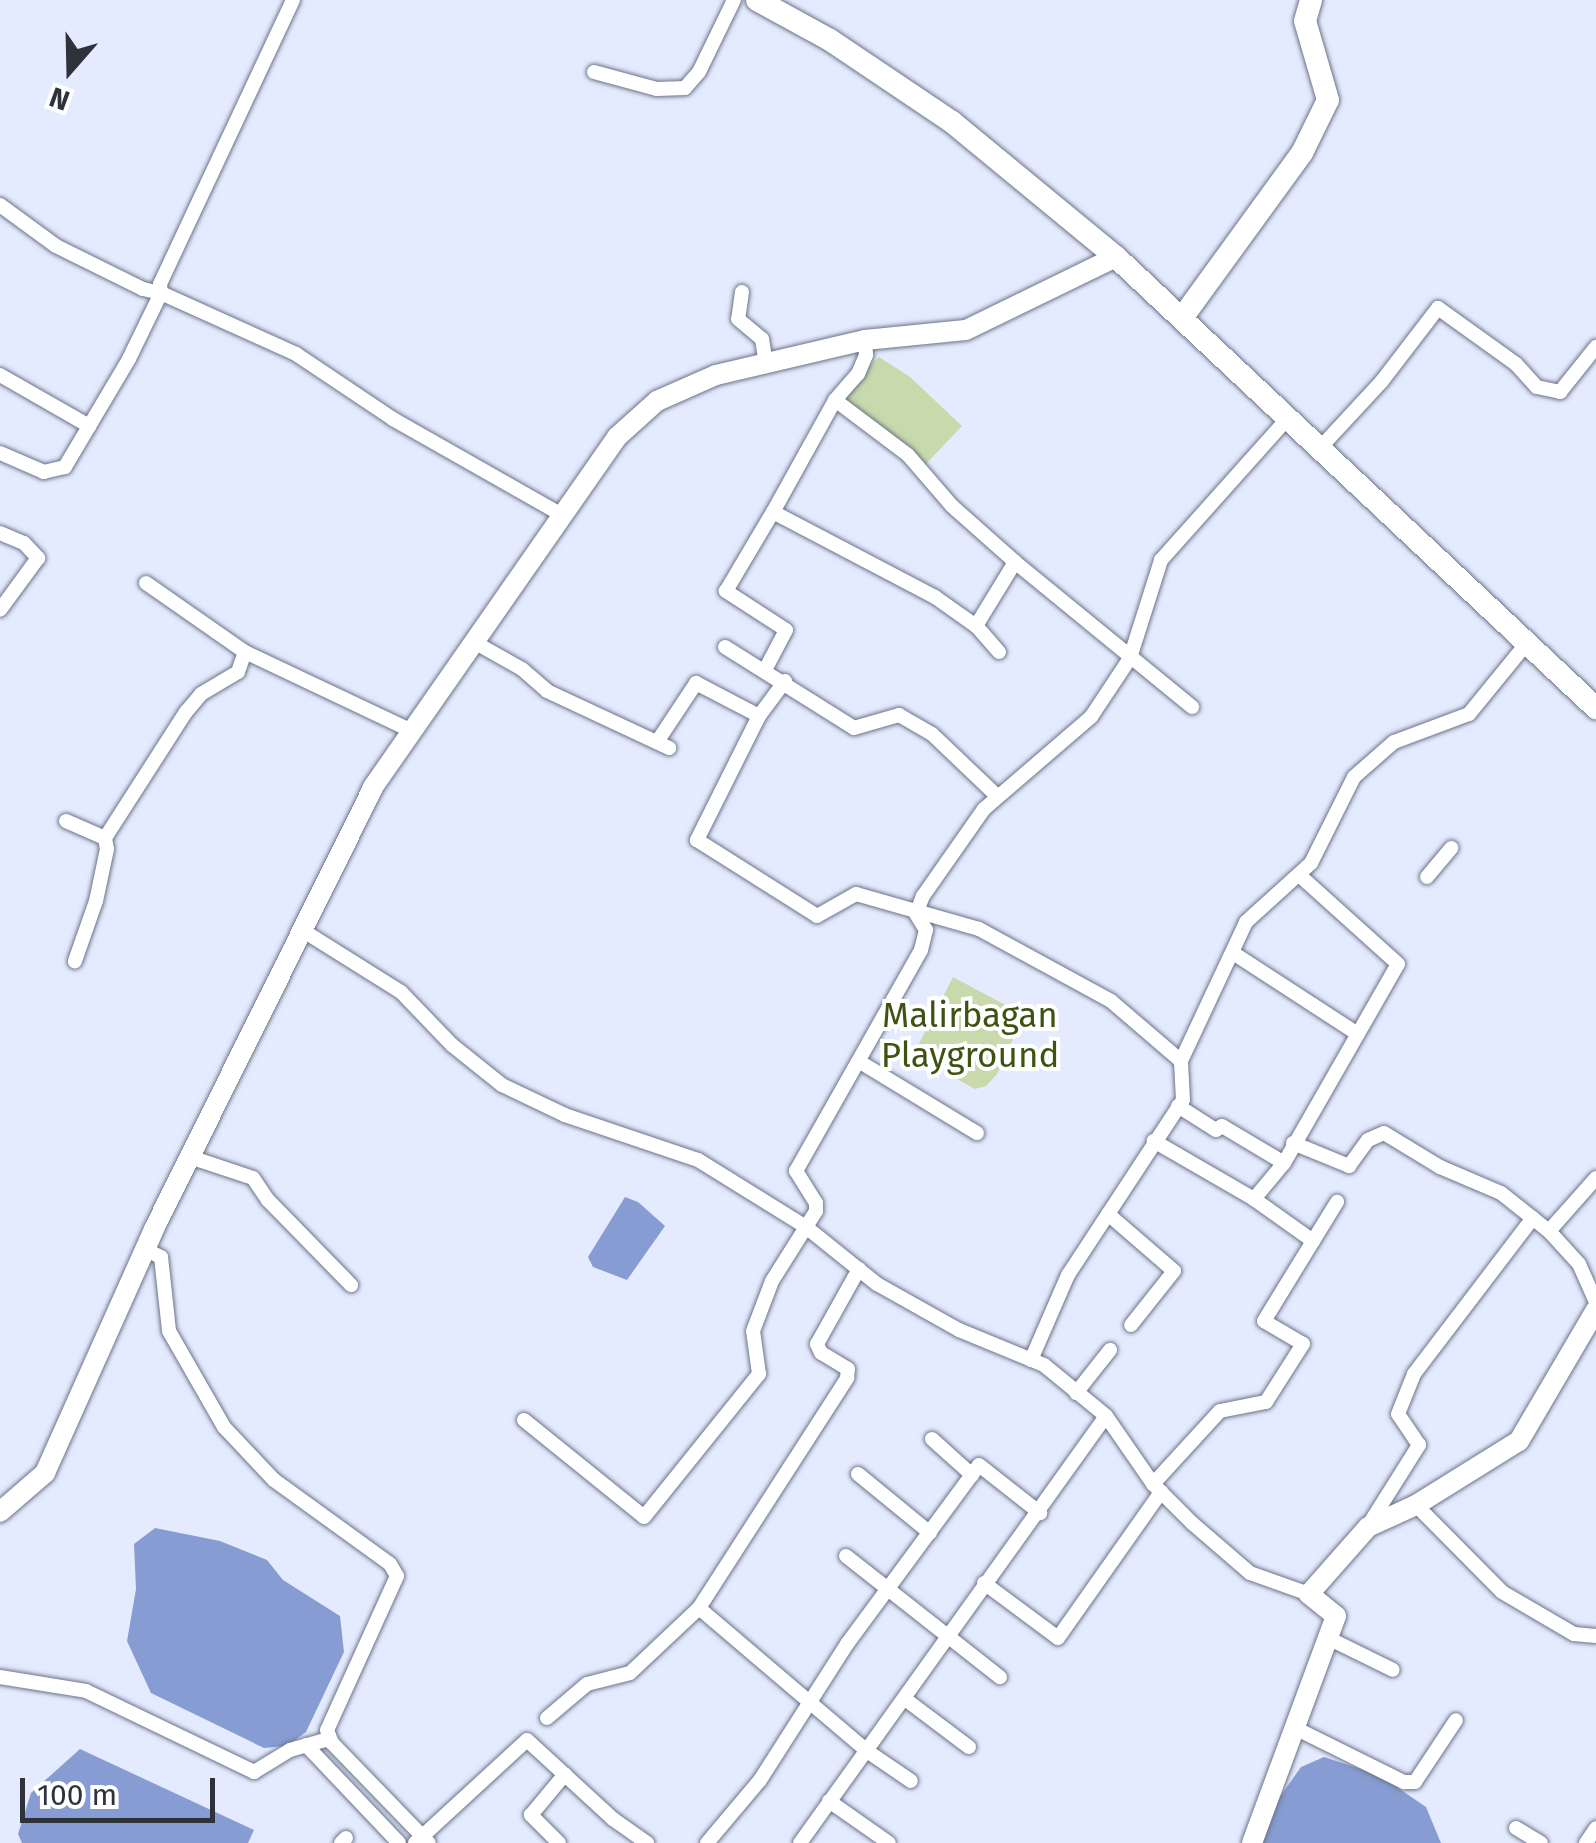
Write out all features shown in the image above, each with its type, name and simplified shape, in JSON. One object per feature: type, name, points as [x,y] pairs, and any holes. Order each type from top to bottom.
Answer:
[{"type":"main road","points":[[757,0],[830,40],[952,122],[1116,257],[1595,704]]},
{"type":"main road","points":[[1182,318],[1302,154],[1328,100],[1305,22],[1311,0]]},
{"type":"street","points":[[0,453],[44,472],[65,467],[129,359],[293,0]]},
{"type":"street","points":[[594,72],[657,89],[684,88],[699,72],[734,0]]},
{"type":"street","points":[[0,205],[56,246],[296,354],[393,419],[469,458],[562,516]]},
{"type":"street","points":[[0,1512],[44,1473],[145,1249],[373,787],[617,436],[657,401],[716,375],[865,340],[966,330],[1116,257]]},
{"type":"street","points":[[742,292],[738,319],[762,339],[766,364]]},
{"type":"street","points":[[1320,448],[1382,382],[1438,308],[1516,364],[1538,387],[1560,392],[1596,347]]},
{"type":"street","points":[[765,670],[786,630],[726,591],[835,400],[858,374],[866,354],[865,340]]},
{"type":"street","points":[[0,375],[89,426]]},
{"type":"street","points":[[835,400],[908,455],[952,506],[1014,562],[1192,707]]},
{"type":"street","points":[[916,914],[944,867],[997,796],[1091,717],[1130,658],[1161,560],[1288,418]]},
{"type":"street","points":[[773,512],[935,597],[976,626],[999,652]]},
{"type":"street","points":[[0,533],[24,544],[38,558],[0,610]]},
{"type":"street","points":[[976,626],[1014,562]]},
{"type":"street","points":[[146,582],[245,652],[412,731]]},
{"type":"street","points":[[474,642],[522,669],[547,691],[663,745],[696,683],[759,716]]},
{"type":"street","points":[[1031,1360],[1068,1275],[1183,1100],[1181,1061],[1246,922],[1311,863],[1354,778],[1394,742],[1469,714],[1527,642]]},
{"type":"street","points":[[725,647],[785,681],[854,728],[899,715],[932,734],[997,796]]},
{"type":"street","points":[[76,962],[96,901],[105,838],[186,712],[201,694],[238,672],[245,652]]},
{"type":"street","points":[[785,681],[759,716],[697,840],[817,916],[856,894],[979,929],[1087,986],[1141,1023],[1181,1061]]},
{"type":"street","points":[[66,822],[105,838]]},
{"type":"street","points":[[1426,876],[1451,848]]},
{"type":"street","points":[[1254,1199],[1284,1162],[1398,964],[1299,874]]},
{"type":"street","points":[[524,1420],[644,1517],[759,1374],[753,1331],[772,1281],[816,1203],[796,1171],[921,950],[926,930],[916,914]]},
{"type":"street","points":[[302,930],[401,992],[452,1046],[502,1085],[565,1115],[698,1160],[806,1226],[877,1284],[958,1330],[1031,1360],[1106,1416],[1157,1488],[1250,1573],[1309,1594],[1336,1616],[1252,1843]]},
{"type":"street","points":[[1233,953],[1356,1033]]},
{"type":"street","points":[[860,1062],[977,1133]]},
{"type":"street","points":[[1178,1106],[1216,1130],[1222,1126],[1284,1162]]},
{"type":"street","points":[[1293,1144],[1349,1166],[1368,1140],[1384,1133],[1440,1167],[1501,1193],[1549,1231],[1579,1264],[1596,1302]]},
{"type":"street","points":[[1154,1141],[1254,1199],[1313,1241]]},
{"type":"street","points":[[190,1157],[254,1178],[268,1200],[352,1285]]},
{"type":"street","points":[[1549,1231],[1596,1178]]},
{"type":"street","points":[[984,1583],[1058,1638],[1157,1488],[1220,1411],[1266,1402],[1303,1344],[1264,1321],[1337,1202]]},
{"type":"street","points":[[1108,1214],[1174,1272],[1131,1325]]},
{"type":"street","points":[[1309,1594],[1368,1527],[1419,1444],[1398,1414],[1414,1374],[1533,1218]]},
{"type":"street","points":[[145,1249],[161,1257],[170,1330],[189,1373],[224,1428],[274,1480],[390,1564],[398,1576],[330,1722],[329,1738],[422,1841],[527,1740],[647,1843]]},
{"type":"street","points":[[546,1718],[587,1684],[630,1672],[699,1608],[848,1378],[848,1369],[820,1353],[817,1344],[859,1269]]},
{"type":"street","points":[[1368,1527],[1416,1506],[1519,1441],[1596,1310]]},
{"type":"street","points":[[1076,1393],[1110,1350]]},
{"type":"street","points":[[800,1843],[1106,1416]]},
{"type":"street","points":[[932,1439],[972,1475]]},
{"type":"street","points":[[707,1843],[760,1780],[809,1704],[979,1465],[1040,1513]]},
{"type":"street","points":[[858,1474],[930,1533]]},
{"type":"street","points":[[1416,1506],[1502,1592],[1574,1634],[1596,1636]]},
{"type":"street","points":[[846,1556],[1000,1677]]},
{"type":"street","points":[[699,1608],[867,1752],[911,1781]]},
{"type":"street","points":[[1328,1638],[1392,1670]]},
{"type":"street","points":[[0,1677],[86,1691],[254,1772],[306,1745],[329,1738]]},
{"type":"street","points":[[905,1699],[969,1747]]},
{"type":"street","points":[[1294,1728],[1404,1782],[1416,1782],[1456,1720]]},
{"type":"street","points":[[306,1745],[398,1843]]},
{"type":"street","points":[[559,1843],[532,1815],[565,1774]]},
{"type":"street","points":[[829,1801],[889,1843]]},
{"type":"street","points":[[1516,1828],[1542,1843]]},
{"type":"street","points":[[1586,1843],[1596,1828]]},
{"type":"green space","points":[[879,357],[910,377],[962,426],[924,466],[841,395]]},
{"type":"green space","name":"Malirbagan Playground","points":[[953,977],[1024,1015],[997,1074],[986,1086],[975,1089],[913,1055]]},
{"type":"water","points":[[625,1197],[638,1202],[665,1226],[627,1280],[593,1267],[588,1257]]},
{"type":"water","points":[[155,1528],[220,1541],[267,1560],[283,1580],[340,1616],[344,1652],[306,1732],[287,1746],[264,1748],[151,1693],[127,1641],[136,1589],[134,1544]]},
{"type":"water","points":[[80,1749],[254,1830],[248,1843],[22,1843],[18,1834],[31,1793]]},
{"type":"water","points":[[1324,1757],[1379,1775],[1426,1807],[1441,1843],[1257,1843],[1277,1801],[1301,1767]]}]
